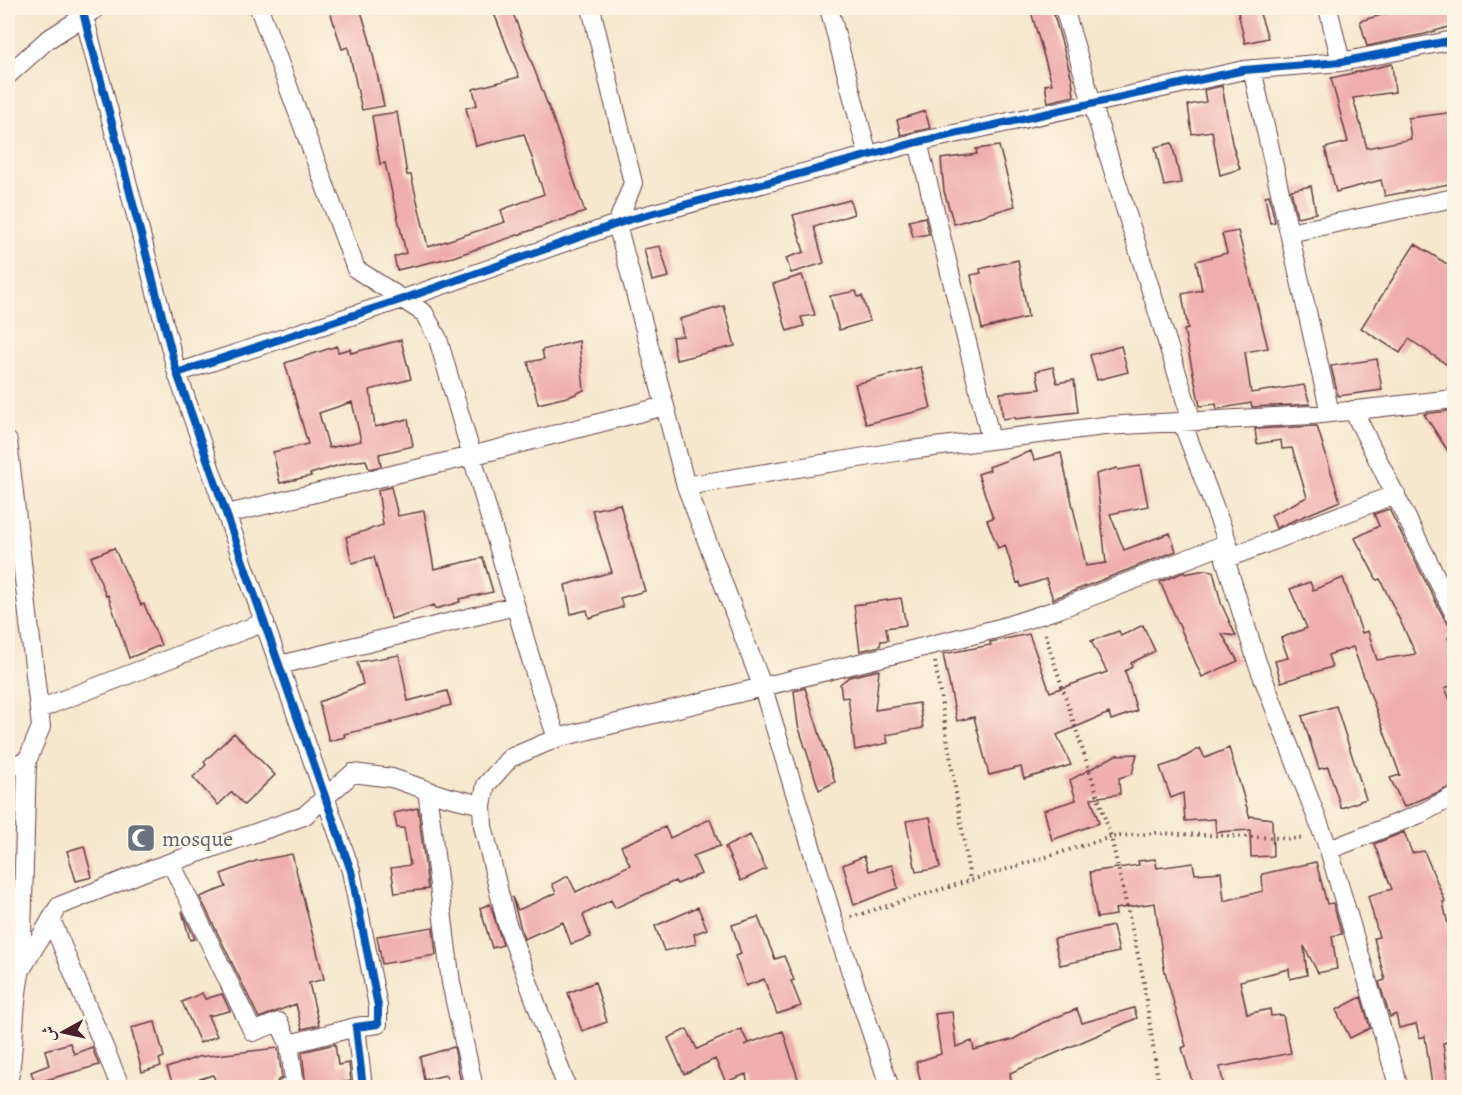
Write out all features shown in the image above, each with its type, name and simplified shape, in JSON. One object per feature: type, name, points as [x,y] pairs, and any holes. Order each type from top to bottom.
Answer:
[{"type":"street","points":[[259,8],[356,269],[424,313],[438,339],[515,606],[557,738]]},
{"type":"street","points":[[591,8],[633,183],[617,224],[686,486],[763,688],[834,922],[890,1088]]},
{"type":"street","points":[[829,8],[868,155]]},
{"type":"street","points":[[1064,8],[1257,662],[1327,845],[1399,1088]]},
{"type":"street","points":[[1328,8],[1341,62]]},
{"type":"street","points":[[8,75],[47,40],[91,12],[177,373],[351,871],[378,1006],[378,1024],[356,1027],[289,1044]]},
{"type":"street","points":[[177,373],[402,299],[617,224],[868,155],[1252,69],[1341,62],[1455,39]]},
{"type":"street","points":[[1252,69],[1330,413]]},
{"type":"street","points":[[918,142],[991,440]]},
{"type":"street","points":[[1289,233],[1455,198]]},
{"type":"street","points":[[686,486],[902,451],[1104,426],[1330,413],[1455,399]]},
{"type":"street","points":[[227,514],[471,456],[665,406]]},
{"type":"street","points":[[1353,410],[1455,613]]},
{"type":"street","points":[[8,452],[41,727],[27,761],[21,970],[16,988],[13,1062],[8,1084]]},
{"type":"street","points":[[567,1088],[506,921],[483,826],[482,805],[486,785],[510,758],[557,738],[1000,628],[1396,494]]},
{"type":"street","points":[[280,665],[515,606]]},
{"type":"street","points":[[39,709],[265,622]]},
{"type":"street","points":[[8,766],[27,761]]},
{"type":"street","points":[[21,970],[59,906],[304,816],[353,773],[392,778],[444,796],[482,805]]},
{"type":"street","points":[[426,790],[451,983],[474,1088]]},
{"type":"street","points":[[1327,845],[1420,814],[1455,796]]},
{"type":"street","points":[[171,863],[253,1032],[279,1022],[289,1044],[295,1086],[286,1088]]},
{"type":"street","points":[[51,919],[121,1088]]},
{"type":"street","points":[[8,947],[21,970]]},
{"type":"street","points":[[356,1027],[363,1088]]},
{"type":"path","points":[[1039,616],[1111,837],[1143,976],[1159,1088]]},
{"type":"path","points":[[932,646],[970,880]]},
{"type":"path","points":[[834,922],[1111,837],[1156,833],[1327,845]]},
{"type":"building","points":[[329,8],[360,8],[370,41],[384,106],[362,110],[348,47],[342,49]]},
{"type":"building","points":[[492,8],[511,8],[585,212],[453,257],[397,270],[394,257],[406,253],[385,163],[380,164],[372,116],[397,112],[407,175],[411,175],[428,247],[505,222],[501,210],[544,194],[524,134],[476,146],[466,108],[477,105],[473,89],[519,77]]},
{"type":"building","points":[[1030,8],[1052,8],[1072,79],[1074,96],[1048,102],[1045,85],[1052,84]]},
{"type":"building","points":[[1237,8],[1258,8],[1268,38],[1245,43]]},
{"type":"building","points":[[1398,8],[1451,8],[1455,25],[1367,46],[1360,21],[1399,10]]},
{"type":"building","points":[[1392,64],[1395,92],[1353,98],[1367,148],[1411,139],[1408,118],[1455,112],[1455,183],[1385,196],[1381,180],[1336,192],[1325,148],[1348,142],[1331,78]]},
{"type":"building","points":[[1222,86],[1232,143],[1240,169],[1220,175],[1212,131],[1192,134],[1188,105],[1206,102],[1204,90]]},
{"type":"building","points":[[925,111],[930,128],[901,135],[897,120]]},
{"type":"building","points":[[1172,143],[1181,183],[1164,186],[1155,147]]},
{"type":"building","points":[[999,146],[1015,206],[954,224],[944,191],[941,159],[977,154],[976,149]]},
{"type":"building","points":[[1311,186],[1316,213],[1297,217],[1291,190]]},
{"type":"building","points":[[1269,195],[1275,222],[1270,223],[1265,196]]},
{"type":"building","points":[[850,200],[854,214],[814,227],[824,263],[791,273],[786,258],[804,252],[793,215]]},
{"type":"building","points":[[925,217],[929,234],[913,237],[909,221]]},
{"type":"building","points":[[1238,231],[1268,348],[1245,352],[1251,393],[1304,385],[1310,404],[1252,407],[1251,403],[1217,409],[1216,404],[1200,406],[1184,330],[1188,329],[1182,294],[1202,290],[1196,261],[1227,253],[1222,234]]},
{"type":"building","points":[[1415,244],[1455,269],[1455,370],[1409,339],[1400,353],[1361,328]]},
{"type":"building","points":[[660,246],[669,277],[652,281],[644,249]]},
{"type":"building","points":[[1018,260],[1028,317],[982,329],[971,275],[981,273],[980,269]]},
{"type":"building","points":[[802,275],[815,315],[801,317],[804,326],[787,331],[773,284]]},
{"type":"building","points":[[856,291],[858,297],[862,296],[870,321],[839,330],[830,296]]},
{"type":"building","points":[[724,306],[735,346],[676,360],[672,337],[683,336],[680,319]]},
{"type":"building","points":[[401,340],[411,379],[370,390],[375,427],[408,419],[413,446],[379,454],[381,466],[369,469],[366,460],[350,462],[310,474],[311,476],[280,483],[273,452],[308,444],[285,363],[337,346],[338,352],[350,349],[351,353]],"holes":[[[352,402],[361,441],[329,448],[319,413]]]},
{"type":"building","points":[[579,341],[584,390],[571,396],[538,404],[528,362],[544,359],[542,350]]},
{"type":"building","points":[[1121,346],[1128,372],[1097,380],[1090,355]]},
{"type":"building","points":[[1377,359],[1382,390],[1338,396],[1331,366]]},
{"type":"building","points":[[921,367],[931,408],[866,424],[855,384]]},
{"type":"building","points":[[1053,367],[1057,383],[1074,380],[1078,412],[1003,419],[1000,393],[1040,389],[1036,371]]},
{"type":"building","points":[[1455,410],[1455,462],[1424,414]]},
{"type":"building","points":[[1317,426],[1340,501],[1276,528],[1271,515],[1307,497],[1292,448],[1282,449],[1281,440],[1257,444],[1255,429]]},
{"type":"building","points":[[1031,451],[1034,460],[1061,453],[1086,566],[1106,563],[1096,474],[1117,468],[1118,470],[1140,466],[1148,506],[1110,514],[1124,550],[1170,533],[1176,551],[1053,599],[1046,579],[1021,587],[1020,582],[1017,583],[1005,545],[998,548],[987,520],[993,518],[978,474],[990,470],[989,467]]},
{"type":"building","points":[[391,487],[398,516],[424,511],[434,569],[483,558],[493,592],[459,599],[460,602],[435,609],[434,605],[391,619],[374,557],[352,563],[346,537],[383,525],[378,490]]},
{"type":"building","points":[[620,504],[645,591],[620,598],[623,607],[589,618],[587,610],[571,614],[565,585],[612,572],[592,510]]},
{"type":"building","points":[[1389,509],[1444,618],[1448,623],[1455,624],[1455,635],[1448,638],[1455,652],[1455,684],[1445,688],[1455,712],[1455,785],[1404,807],[1390,778],[1400,775],[1353,647],[1328,655],[1332,667],[1281,682],[1275,661],[1288,658],[1281,638],[1307,628],[1290,589],[1310,582],[1313,590],[1343,578],[1362,633],[1368,631],[1377,660],[1416,654],[1380,579],[1377,580],[1355,538],[1379,526],[1374,514]]},
{"type":"building","points":[[114,548],[141,605],[144,604],[161,645],[129,658],[108,595],[106,596],[91,557]]},
{"type":"building","points":[[1205,570],[1213,571],[1221,603],[1236,636],[1222,634],[1238,661],[1202,677],[1160,582],[1184,572],[1185,574]]},
{"type":"building","points":[[901,598],[906,625],[886,628],[888,640],[881,641],[880,646],[860,651],[854,605]]},
{"type":"building","points":[[1143,625],[1155,651],[1131,663],[1132,667],[1125,671],[1137,711],[1111,720],[1109,713],[1057,735],[1071,765],[1024,779],[1021,767],[989,775],[974,717],[957,721],[943,654],[991,645],[990,642],[1029,634],[1050,692],[1107,672],[1091,641],[1119,631],[1121,636]]},
{"type":"building","points":[[399,655],[408,701],[447,691],[451,705],[392,723],[344,734],[345,737],[329,741],[319,702],[363,684],[357,662]]},
{"type":"building","points":[[879,670],[875,710],[919,703],[923,728],[886,735],[888,743],[855,750],[848,697],[842,698],[840,684],[849,677]]},
{"type":"building","points":[[805,688],[835,782],[819,790],[798,725],[794,691]]},
{"type":"building","points":[[1336,706],[1366,799],[1341,808],[1328,767],[1319,769],[1302,716]]},
{"type":"building","points":[[234,733],[275,775],[244,805],[232,792],[218,805],[193,777],[206,765],[204,762]]},
{"type":"building","points":[[1200,748],[1205,758],[1229,748],[1250,818],[1250,816],[1272,819],[1273,856],[1251,857],[1250,830],[1216,832],[1215,819],[1185,821],[1183,793],[1171,798],[1160,767],[1178,761]]},
{"type":"building","points":[[1137,754],[1132,774],[1119,778],[1120,794],[1091,798],[1099,823],[1052,840],[1044,810],[1076,800],[1070,780],[1116,755]]},
{"type":"building","points":[[418,808],[428,889],[395,893],[391,868],[410,865],[404,828],[397,828],[394,813]]},
{"type":"building","points":[[930,817],[940,868],[916,872],[906,821]]},
{"type":"building","points":[[710,819],[720,846],[693,856],[701,874],[677,884],[675,881],[615,908],[611,900],[583,915],[591,937],[571,944],[563,922],[524,939],[512,897],[518,910],[556,893],[552,884],[568,876],[576,892],[630,865],[621,846],[665,827],[670,838]]},
{"type":"building","points":[[1404,832],[1412,853],[1424,851],[1445,901],[1443,902],[1451,939],[1455,938],[1455,1040],[1443,1043],[1448,1083],[1432,1085],[1425,1036],[1420,1038],[1416,1024],[1399,1028],[1396,1014],[1390,1017],[1379,982],[1385,980],[1374,938],[1379,937],[1368,896],[1392,889],[1374,844]]},
{"type":"building","points":[[750,835],[766,869],[741,881],[725,847]]},
{"type":"building","points":[[84,846],[92,877],[76,881],[67,851]]},
{"type":"building","points":[[292,854],[324,979],[309,983],[319,1025],[302,1029],[296,1004],[259,1018],[200,897],[226,887],[221,874],[256,861]]},
{"type":"building","points":[[864,856],[869,871],[892,865],[898,888],[854,905],[843,865]]},
{"type":"building","points":[[1155,859],[1157,868],[1193,863],[1195,874],[1221,872],[1224,901],[1263,891],[1262,874],[1316,862],[1327,904],[1333,903],[1342,934],[1332,936],[1337,969],[1318,973],[1304,946],[1307,975],[1290,979],[1289,969],[1240,981],[1247,1014],[1270,1009],[1271,1016],[1283,1015],[1291,1053],[1220,1067],[1224,1088],[1194,1088],[1182,1048],[1186,1046],[1164,968],[1155,903],[1115,909],[1116,915],[1097,918],[1090,872],[1139,865],[1138,861]]},
{"type":"building","points":[[490,904],[503,945],[492,948],[480,908]]},
{"type":"building","points":[[698,907],[707,929],[694,934],[696,944],[664,951],[655,926]]},
{"type":"building","points":[[182,911],[195,939],[190,940]]},
{"type":"building","points":[[758,917],[775,959],[784,956],[801,1006],[777,1014],[764,979],[746,986],[735,956],[741,954],[732,925]]},
{"type":"building","points":[[1113,926],[1119,952],[1060,965],[1054,939]]},
{"type":"building","points":[[433,927],[436,955],[382,964],[377,936]]},
{"type":"building","points":[[595,982],[607,1022],[582,1031],[568,993]]},
{"type":"building","points":[[202,993],[205,999],[222,994],[230,1011],[208,1016],[217,1036],[200,1043],[182,1002]]},
{"type":"building","points":[[1361,997],[1370,1028],[1350,1038],[1336,1010]]},
{"type":"building","points":[[1134,1008],[1137,1018],[1010,1073],[1012,1088],[922,1088],[916,1062],[941,1054],[935,1014],[952,1012],[956,1047],[972,1041],[974,1050],[1014,1039],[1042,1023],[1077,1009],[1082,1023]]},
{"type":"building","points":[[155,1022],[164,1057],[159,1059],[161,1066],[142,1072],[131,1028]]},
{"type":"building","points":[[687,1029],[697,1049],[741,1029],[748,1043],[744,1045],[783,1031],[798,1079],[748,1088],[746,1074],[726,1082],[715,1059],[684,1074],[668,1038]]},
{"type":"building","points":[[70,1043],[74,1054],[92,1047],[99,1065],[35,1083],[31,1072],[49,1065],[45,1050]]},
{"type":"building","points":[[335,1044],[338,1065],[349,1063],[351,1081],[306,1088],[302,1052]]},
{"type":"building","points":[[454,1047],[462,1088],[449,1088],[446,1075],[424,1080],[420,1057]]},
{"type":"building","points":[[278,1048],[282,1078],[278,1080],[275,1088],[218,1088],[213,1075],[174,1087],[167,1068],[198,1057]]},
{"type":"cycle path","points":[[84,16],[177,373],[351,871],[378,1006],[378,1024],[356,1027],[363,1088]]},
{"type":"cycle path","points":[[177,373],[403,299],[628,220],[918,142],[1244,70],[1341,62],[1454,40]]},
{"type":"place","name":"mosque","points":[[141,838]]}]
